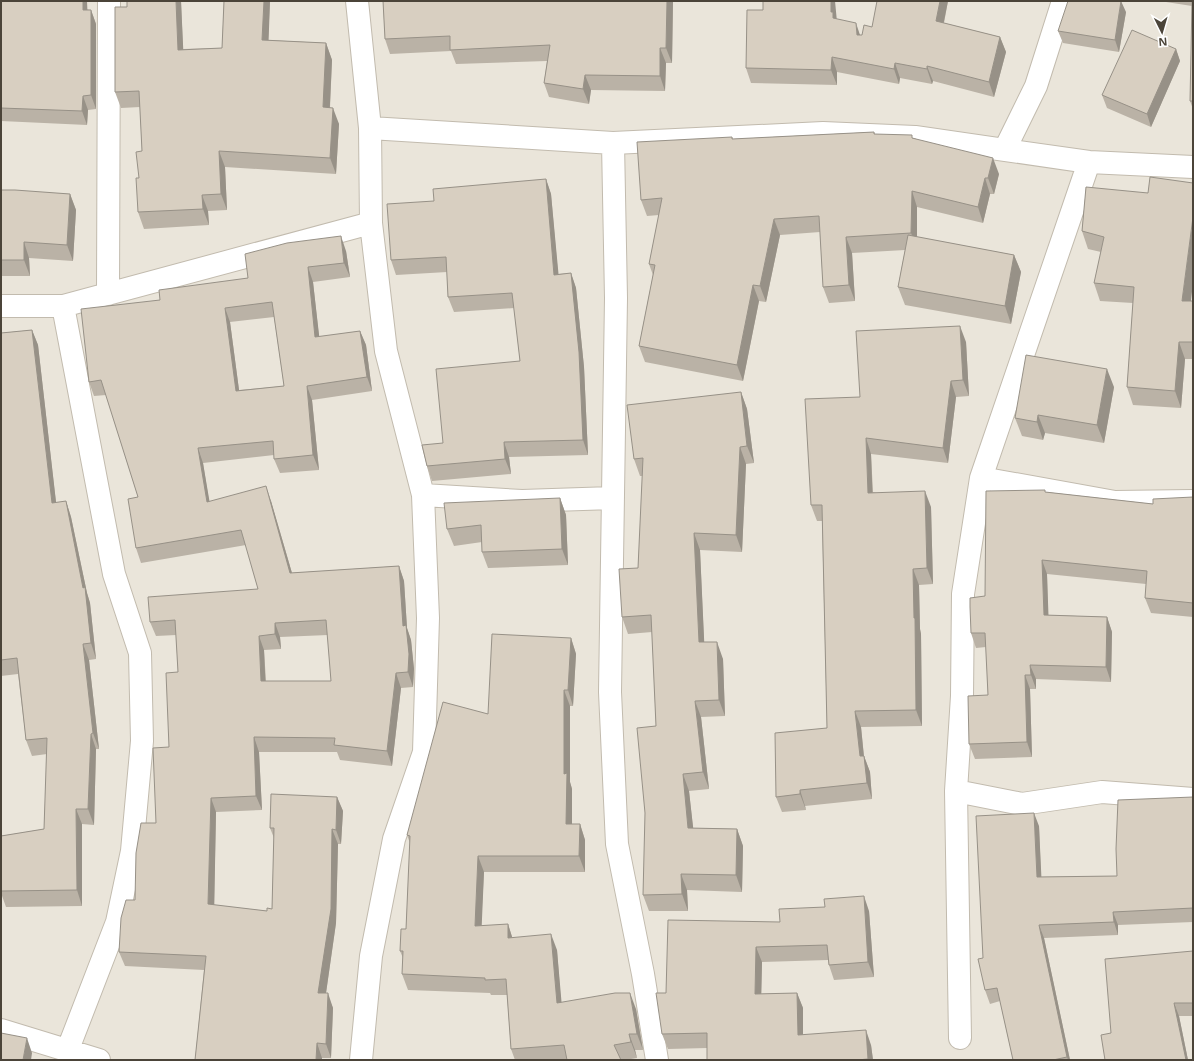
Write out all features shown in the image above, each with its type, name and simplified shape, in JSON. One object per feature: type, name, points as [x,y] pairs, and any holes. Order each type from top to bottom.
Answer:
[{"type":"street","points":[[108,294],[110,1]]},
{"type":"street","points":[[357,1],[370,128],[371,223],[386,351],[423,495],[428,618],[424,752],[394,839],[371,956],[361,1060]]},
{"type":"street","points":[[1005,149],[1036,86],[1063,1]]},
{"type":"street","points":[[370,128],[613,143],[823,133],[916,137],[1089,162],[1193,167]]},
{"type":"street","points":[[613,143],[616,298],[610,692],[616,844],[643,974],[657,1060]]},
{"type":"street","points":[[960,1038],[956,791],[962,696],[963,594],[981,478],[1089,162]]},
{"type":"street","points":[[1,306],[63,306],[371,223]]},
{"type":"street","points":[[63,306],[114,574],[140,653],[142,741],[132,851],[117,922],[68,1049]]},
{"type":"street","points":[[981,478],[1115,502],[1193,501]]},
{"type":"street","points":[[423,495],[522,501],[614,498]]},
{"type":"street","points":[[956,791],[1022,804],[1102,792],[1193,800]]},
{"type":"street","points":[[1,1030],[68,1049],[99,1060]]},
{"type":"shaded area","points":[[1,1],[1193,1],[1193,1060],[1,1060]]},
{"type":"building","points":[[1,1],[83,1],[83,10],[91,10],[91,95],[83,96],[82,111],[1,108]]},
{"type":"building","points":[[127,1],[176,1],[178,50],[222,48],[224,1],[264,1],[262,40],[326,43],[323,107],[333,108],[330,158],[219,151],[221,194],[202,195],[203,209],[138,212],[136,178],[139,178],[136,152],[142,151],[139,91],[115,92],[115,7],[127,7]]},
{"type":"building","points":[[383,1],[667,1],[666,48],[660,48],[660,76],[585,75],[583,89],[544,83],[550,45],[450,50],[450,36],[385,39]]},
{"type":"building","points":[[763,1],[831,1],[831,12],[833,12],[833,18],[856,23],[857,35],[862,35],[864,25],[872,27],[877,1],[940,1],[936,21],[1000,37],[989,82],[927,66],[927,69],[895,63],[894,69],[832,57],[831,70],[746,68],[747,10],[763,10]]},
{"type":"building","points":[[1068,1],[1121,1],[1115,40],[1058,31]]},
{"type":"building","points":[[1192,1],[1193,101],[1190,101]]},
{"type":"building","points":[[1132,30],[1176,49],[1147,114],[1102,95]]},
{"type":"building","points":[[874,132],[874,134],[912,135],[912,138],[993,158],[988,178],[985,178],[978,207],[912,191],[911,233],[846,237],[849,285],[823,287],[819,216],[774,219],[760,286],[753,285],[737,365],[639,346],[655,265],[649,264],[662,198],[641,200],[637,142]]},
{"type":"building","points":[[1150,177],[1193,183],[1193,217],[1182,301],[1193,301],[1193,342],[1179,342],[1175,391],[1127,387],[1134,287],[1094,283],[1104,237],[1082,231],[1086,187],[1148,193]]},
{"type":"building","points":[[546,179],[554,275],[571,273],[579,352],[583,440],[504,442],[505,459],[427,466],[422,445],[443,443],[436,369],[520,361],[512,293],[448,297],[446,257],[391,260],[387,204],[434,201],[433,189]]},
{"type":"building","points":[[1,190],[70,194],[67,245],[24,242],[24,260],[1,260]]},
{"type":"building","points":[[908,235],[1014,255],[1005,306],[898,287]]},
{"type":"building","points":[[341,236],[344,263],[308,267],[315,337],[360,331],[367,377],[307,386],[313,455],[274,459],[273,441],[198,448],[207,502],[266,486],[290,573],[399,566],[403,626],[406,625],[409,654],[408,672],[396,673],[387,751],[334,745],[335,738],[254,737],[256,796],[211,798],[208,904],[267,911],[267,908],[272,909],[274,828],[270,828],[271,794],[337,797],[336,830],[332,829],[331,909],[318,993],[328,993],[326,1044],[317,1043],[316,1060],[195,1060],[206,956],[119,952],[121,918],[126,900],[135,900],[136,853],[141,823],[156,823],[153,748],[169,747],[166,673],[178,672],[175,620],[150,622],[148,597],[258,589],[241,530],[136,548],[128,499],[138,497],[101,380],[89,382],[81,309],[160,300],[159,290],[248,278],[245,254],[287,243]],"holes":[[[272,302],[284,386],[236,391],[225,308]],[[326,620],[331,681],[261,681],[259,636],[275,634],[275,623]]]},
{"type":"building","points":[[960,326],[963,380],[951,381],[943,448],[866,438],[868,493],[925,491],[927,568],[913,569],[916,710],[855,711],[860,756],[864,756],[867,783],[800,790],[800,794],[776,797],[775,733],[827,728],[822,505],[811,505],[805,399],[860,397],[856,331]]},
{"type":"building","points":[[32,330],[52,503],[66,501],[83,588],[85,587],[91,643],[83,644],[93,733],[91,734],[88,809],[76,809],[77,890],[1,891],[1,836],[44,829],[47,738],[26,740],[17,658],[1,660],[1,333]]},
{"type":"building","points":[[1026,355],[1107,369],[1097,425],[1038,415],[1037,422],[1015,418]]},
{"type":"building","points":[[741,392],[747,446],[740,447],[736,535],[694,533],[699,642],[717,642],[719,700],[695,701],[703,772],[683,774],[688,828],[737,829],[736,875],[681,874],[682,894],[643,895],[645,813],[637,728],[656,726],[651,615],[622,617],[619,569],[638,568],[643,458],[634,459],[627,405]]},
{"type":"building","points":[[1045,490],[1045,492],[1153,504],[1153,499],[1193,497],[1193,603],[1145,598],[1147,571],[1042,560],[1044,615],[1107,617],[1106,667],[1030,665],[1031,675],[1025,675],[1027,742],[969,744],[968,696],[988,695],[985,633],[971,633],[970,607],[970,598],[985,596],[986,491]]},
{"type":"building","points":[[560,498],[562,549],[482,552],[481,525],[447,529],[444,503]]},
{"type":"building","points":[[492,634],[571,638],[568,690],[564,690],[564,774],[567,773],[566,824],[580,824],[579,856],[478,856],[475,926],[508,924],[508,938],[551,934],[557,1003],[615,993],[630,993],[637,1034],[629,1034],[631,1042],[614,1045],[621,1060],[567,1060],[564,1045],[511,1049],[506,979],[485,980],[485,978],[402,974],[403,951],[400,951],[401,929],[406,929],[410,836],[407,835],[443,702],[488,714]]},
{"type":"building","points":[[1193,797],[1193,908],[1113,912],[1114,922],[1039,925],[1067,1057],[1053,1060],[1013,1060],[997,988],[985,990],[978,959],[983,958],[976,816],[1034,813],[1037,877],[1117,876],[1116,849],[1118,800]]},
{"type":"building","points":[[864,896],[868,962],[829,965],[827,945],[756,947],[755,994],[797,993],[798,1035],[866,1030],[868,1059],[707,1060],[707,1033],[662,1034],[656,993],[666,993],[668,920],[780,922],[779,909],[825,907],[824,899]]},
{"type":"building","points":[[1193,951],[1193,1003],[1174,1003],[1186,1060],[1105,1060],[1101,1035],[1111,1033],[1105,959]]},
{"type":"building","points":[[1,1033],[27,1038],[23,1060],[1,1060]]}]
